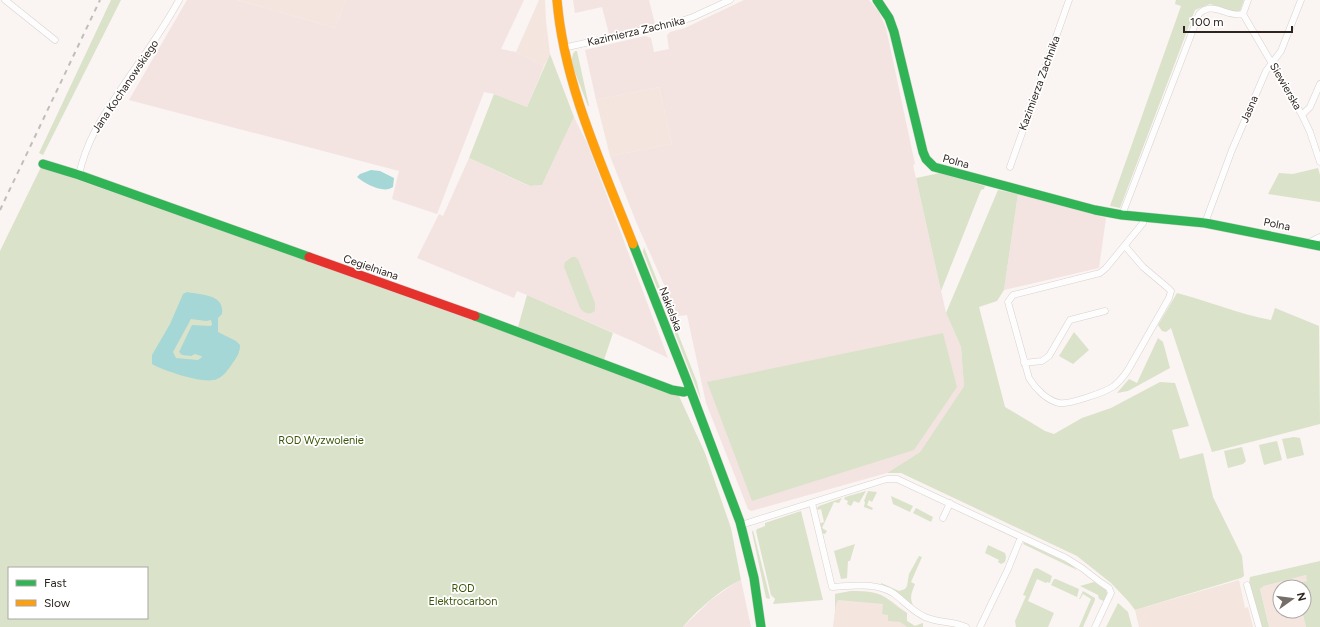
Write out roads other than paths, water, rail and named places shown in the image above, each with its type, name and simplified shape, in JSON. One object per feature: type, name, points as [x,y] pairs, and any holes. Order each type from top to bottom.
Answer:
[{"type":"street","points":[[4,0],[55,40]]},
{"type":"street","name":"Jana Kochanowskiego","points":[[79,175],[82,160],[91,137],[165,25],[179,0]]},
{"type":"street","name":"Nakielska","points":[[557,0],[563,48],[571,78],[590,135],[741,525],[756,586],[761,627]]},
{"type":"street","name":"Kazimierza Zachnika","points":[[563,48],[675,23],[693,17],[730,0]]},
{"type":"street","name":"Polna","points":[[877,0],[886,12],[891,23],[923,152],[926,160],[938,169],[1076,205],[1122,215],[1204,223],[1320,246]]},
{"type":"street","name":"Kazimierza Zachnika","points":[[1010,167],[1069,0]]},
{"type":"street","points":[[1122,215],[1199,14],[1203,9],[1213,7],[1237,16],[1243,14],[1248,0]]},
{"type":"street","name":"Jasna","points":[[1204,223],[1232,150],[1266,71],[1281,51],[1301,0]]},
{"type":"street","name":"Siewierska","points":[[1243,14],[1302,115],[1310,132],[1320,162]]},
{"type":"street","points":[[1302,115],[1310,107],[1320,84]]},
{"type":"street","name":"Cegielniana","points":[[43,164],[79,175],[515,330],[672,390],[684,392],[690,390]]},
{"type":"street","points":[[1125,246],[1144,267],[1171,291],[1169,298],[1121,379],[1108,390],[1067,403],[1053,401],[1034,388],[1029,378],[1008,302],[1013,295],[1100,272],[1106,268],[1143,223],[1143,217]]},
{"type":"street","points":[[1308,243],[1320,237]]},
{"type":"street","points":[[1024,362],[1046,359],[1070,320],[1104,312]]},
{"type":"street","points":[[741,525],[887,479],[897,479],[1071,562],[1082,568],[1109,588],[1111,593],[1095,627]]},
{"type":"street","points":[[812,503],[832,587],[858,585],[874,586],[892,593],[914,611],[926,618],[959,624],[966,627]]},
{"type":"street","points":[[943,518],[950,503]]},
{"type":"street","points":[[980,627],[1008,569],[1021,537]]},
{"type":"street","points":[[1247,585],[1259,627]]},
{"type":"water","points":[[371,170],[380,171],[394,178],[393,187],[389,189],[380,189],[357,177],[360,174]]},
{"type":"water","points":[[187,292],[205,295],[216,299],[222,307],[222,314],[218,318],[218,332],[236,341],[240,345],[239,353],[226,373],[217,379],[195,379],[152,364],[152,355],[170,324],[183,294]],"holes":[[[191,319],[206,321],[211,320],[211,326],[192,325],[179,352],[182,355],[191,356],[195,354],[202,357],[198,360],[176,358],[173,352]]]},
{"type":"railway","points":[[0,210],[100,0]]},
{"type":"park label","name":"ROD Wyzwolenie","points":[[321,440]]},
{"type":"park label","name":"ROD Elektrocarbon","points":[[463,594]]}]
